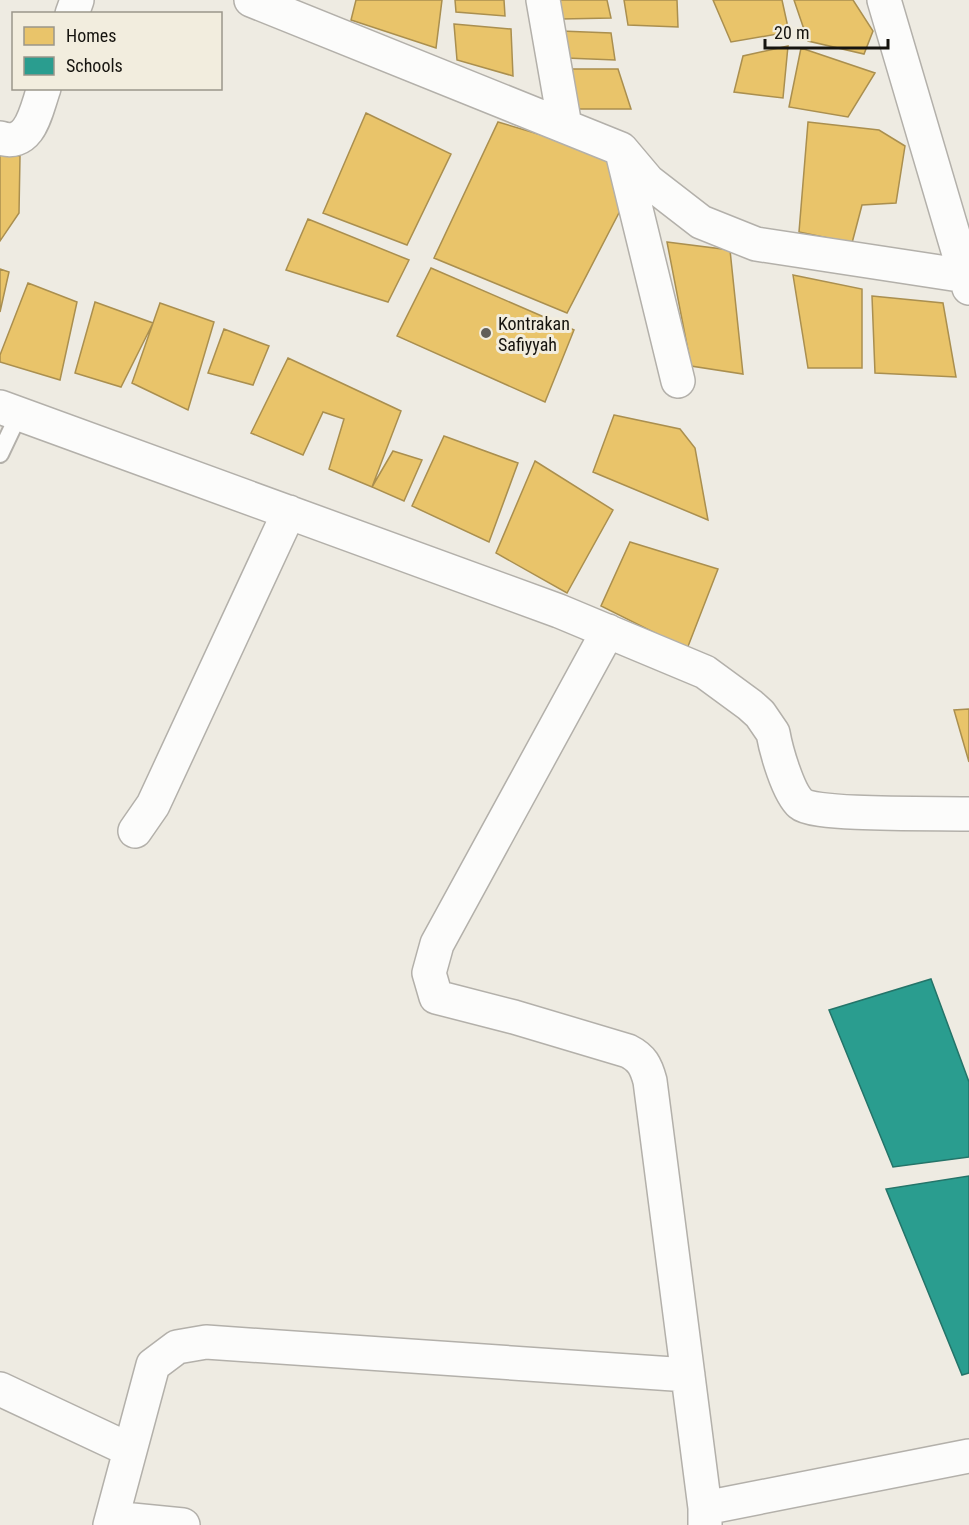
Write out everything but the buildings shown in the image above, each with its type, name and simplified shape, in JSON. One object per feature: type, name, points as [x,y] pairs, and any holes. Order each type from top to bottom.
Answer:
[{"type":"street","points":[[251,0],[621,149],[648,181],[701,222],[756,244],[968,282],[884,0]]},
{"type":"street","points":[[543,0],[565,126]]},
{"type":"street","points":[[0,138],[14,139],[24,136],[29,129],[43,90]]},
{"type":"street","points":[[621,149],[678,381]]},
{"type":"street","points":[[9,410],[548,607],[705,672],[760,714],[773,733],[793,794],[805,807],[830,811],[969,814]]},
{"type":"street","points":[[135,831],[153,805],[289,512]]},
{"type":"street","points":[[608,631],[437,944],[429,973],[436,997],[514,1017],[628,1051],[643,1061],[650,1081],[705,1516],[969,1456]]},
{"type":"street","points":[[183,1525],[111,1522],[153,1365],[177,1347],[206,1342],[688,1375]]},
{"type":"street","points":[[0,1389],[130,1450]]},
{"type":"lane","points":[[0,454],[9,410]]},
{"type":"place","name":"Kontrakan Safiyyah","points":[[486,333]]}]
